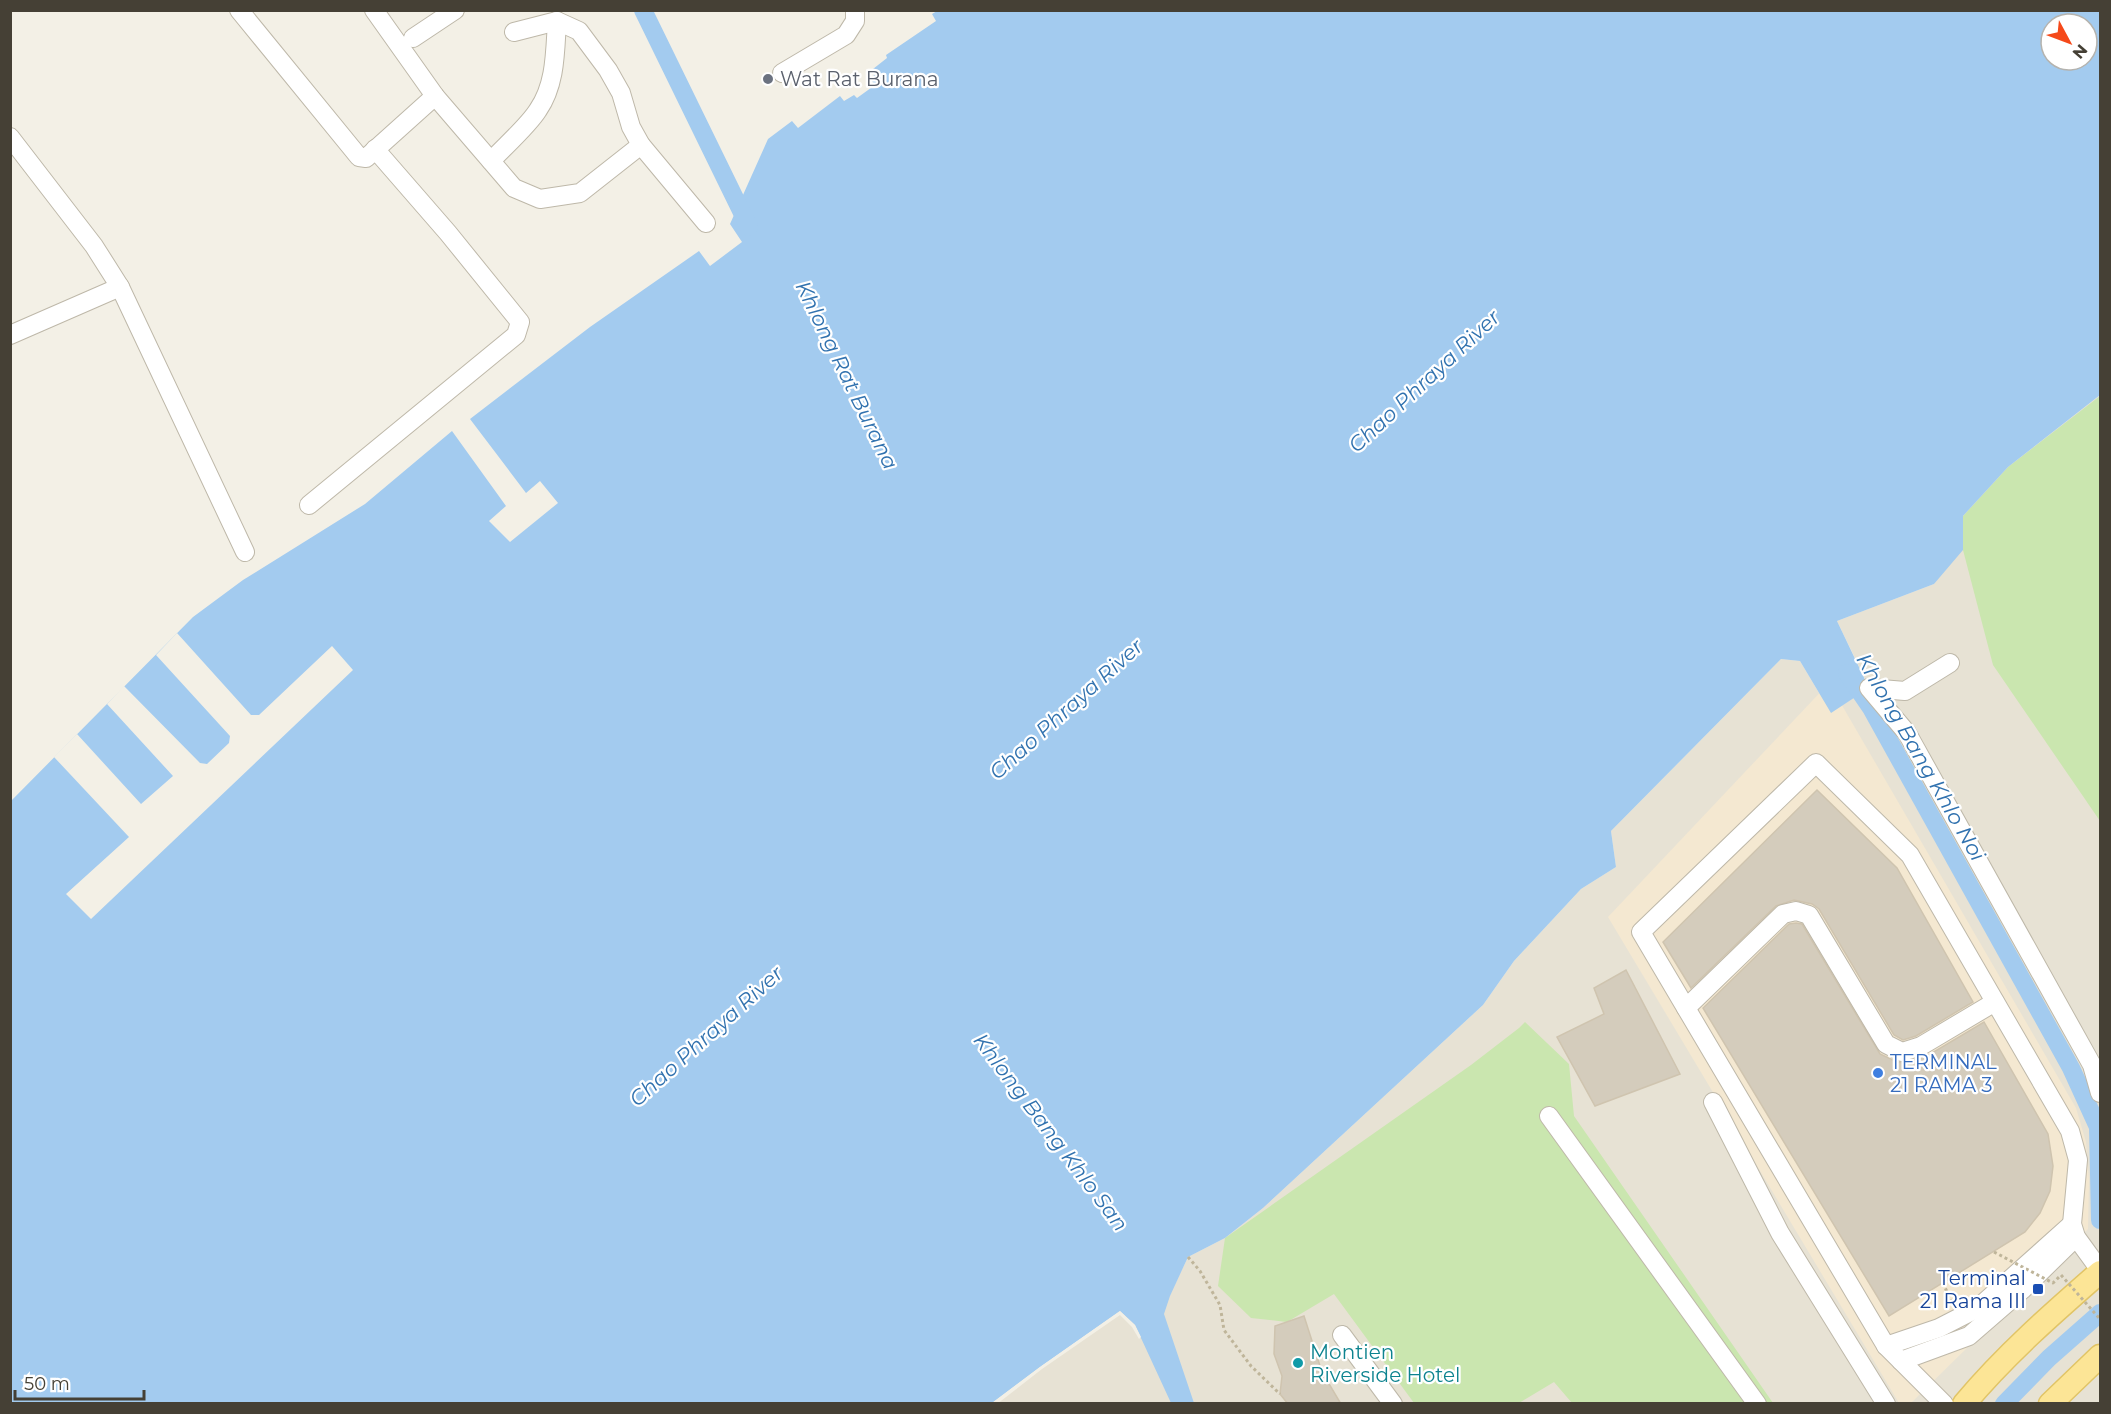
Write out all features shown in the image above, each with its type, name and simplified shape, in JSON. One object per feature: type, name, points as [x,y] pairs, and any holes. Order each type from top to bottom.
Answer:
[{"type":"main road","points":[[1955,1404],[1982,1382],[2100,1271]]},
{"type":"main road","points":[[2050,1404],[2100,1356]]},
{"type":"main road","points":[[1964,1404],[1982,1382]]},
{"type":"street","points":[[239,10],[359,157],[366,158],[435,96]]},
{"type":"street","points":[[374,10],[407,42],[435,96],[514,188],[540,199],[580,193],[641,145]]},
{"type":"street","points":[[407,42],[455,10]]},
{"type":"street","points":[[782,73],[846,35],[855,21],[855,10]]},
{"type":"street","points":[[514,32],[557,21],[579,31],[608,70],[621,93],[631,127],[641,145],[706,223]]},
{"type":"street","points":[[491,161],[537,112],[545,97],[553,71],[557,21]]},
{"type":"street","points":[[10,137],[94,246],[120,287],[245,552]]},
{"type":"street","points":[[309,505],[516,335],[520,322],[448,233],[375,149]]},
{"type":"street","points":[[10,335],[120,287]]},
{"type":"street","points":[[1950,663],[1905,691],[1869,688],[1907,733],[2092,1065],[2100,1093]]},
{"type":"street","points":[[1944,1404],[1886,1346],[1641,932],[1816,763],[1910,855],[2070,1131],[2078,1160],[2074,1231],[2100,1271]]},
{"type":"street","points":[[1686,1008],[1783,914],[1796,911],[1809,915],[1886,1044],[1902,1052],[1921,1046],[1995,1002]]},
{"type":"street","points":[[1713,1102],[1780,1233],[1886,1404]]},
{"type":"street","points":[[1549,1116],[1757,1404]]},
{"type":"street","points":[[1886,1346],[1938,1328],[1978,1308],[2074,1231]]},
{"type":"street","points":[[1901,1361],[1969,1336],[2022,1290],[2074,1231]]},
{"type":"street","points":[[1341,1335],[1393,1404]]},
{"type":"path","points":[[1994,1252],[2053,1283],[2061,1275],[2100,1319]]},
{"type":"path","points":[[1188,1257],[1200,1271],[1220,1305],[1224,1330],[1251,1366],[1280,1394]]},
{"type":"path","points":[[1943,1283],[1951,1301]]},
{"type":"shaded area","points":[[2100,395],[2100,1403],[992,1404],[1120,1311],[1169,1297],[1188,1257],[1225,1238],[1263,1208],[1483,1005],[1514,961],[1581,889],[1616,867],[1611,831],[1781,659],[1800,661],[1831,713],[1869,687],[1837,621],[1934,584],[1963,516],[2008,467]]},
{"type":"shaded area","name":"TERMINAL 21 RAMA 3","points":[[1829,683],[2076,1108],[2086,1142],[2089,1181],[2088,1229],[1911,1403],[1899,1403],[1608,917]]},
{"type":"green space","points":[[2100,396],[2100,821],[1993,665],[1963,550],[1963,516],[2008,467]]},
{"type":"green space","points":[[1525,1022],[1569,1064],[1574,1116],[1773,1403],[1572,1403],[1554,1382],[1519,1403],[1414,1403],[1334,1294],[1287,1322],[1251,1318],[1218,1286],[1225,1238],[1471,1065]]},
{"type":"water","points":[[937,11],[2100,11],[2100,395],[2008,467],[1963,516],[1963,550],[1934,584],[1837,621],[1869,688],[1831,713],[1800,661],[1781,659],[1611,831],[1616,867],[1581,889],[1514,961],[1483,1005],[1263,1208],[1225,1238],[1188,1257],[1164,1314],[1194,1403],[1171,1403],[1135,1325],[1120,1311],[992,1403],[11,1404],[11,801],[193,617],[243,580],[365,504],[452,431],[506,506],[489,521],[510,542],[558,503],[540,481],[526,493],[470,419],[590,327],[699,251],[710,266],[742,242],[730,224],[768,139],[792,121],[798,128],[840,96],[844,101],[854,95],[857,98],[875,85],[870,78],[876,74],[873,69],[887,58],[886,55],[936,21],[932,14]]},
{"type":"pier","points":[[177,633],[251,715],[259,715],[332,646],[353,670],[91,919],[66,894],[129,837],[54,757],[77,734],[141,804],[173,776],[107,704],[124,686],[200,763],[207,764],[229,743],[230,736],[156,655]]},
{"type":"pier","points":[[1120,1311],[1135,1325],[1141,1337],[1139,1339],[1132,1327],[1120,1315],[1042,1369],[997,1404],[992,1403],[1040,1367]]},
{"type":"building","points":[[1817,790],[1897,868],[1973,1002],[1916,1036],[1903,1040],[1894,1035],[1819,909],[1812,904],[1794,900],[1776,906],[1691,988],[1663,942]]},
{"type":"building","name":"TERMINAL 21 RAMA 3","points":[[1789,924],[1802,924],[1880,1054],[1905,1063],[1927,1056],[1984,1022],[2048,1134],[2053,1166],[2050,1191],[2040,1213],[2025,1232],[1889,1316],[1703,1008]]},
{"type":"building","points":[[1626,970],[1680,1074],[1595,1106],[1557,1037],[1604,1014],[1594,988]]},
{"type":"building","name":"Montien Riverside Hotel","points":[[1304,1316],[1322,1372],[1341,1404],[1288,1404],[1280,1394],[1282,1376],[1274,1354],[1275,1326]]},
{"type":"waterway","name":"Khlong Rat Burana","points":[[643,10],[749,227]]},
{"type":"waterway","name":"Khlong Bang Khlo Noi","points":[[1847,673],[1871,708],[2071,1068],[2098,1127],[2100,1220]]},
{"type":"waterway","points":[[2004,1404],[2049,1358],[2100,1313]]},
{"type":"place","name":"Wat Rat Burana","points":[[768,79]]},
{"type":"place","name":"TERMINAL 21 RAMA 3","points":[[1878,1073]]},
{"type":"place","name":"Terminal 21 Rama III","points":[[2038,1289]]},
{"type":"place","name":"Montien Riverside Hotel","points":[[1298,1363]]},
{"type":"water label","name":"Chao Phraya River","points":[[1424,381]]},
{"type":"water label","name":"Chao Phraya River","points":[[1066,709]]},
{"type":"water label","name":"Chao Phraya River","points":[[706,1036]]},
{"type":"water label","name":"Khlong Bang Khlo San","points":[[1051,1132]]}]
